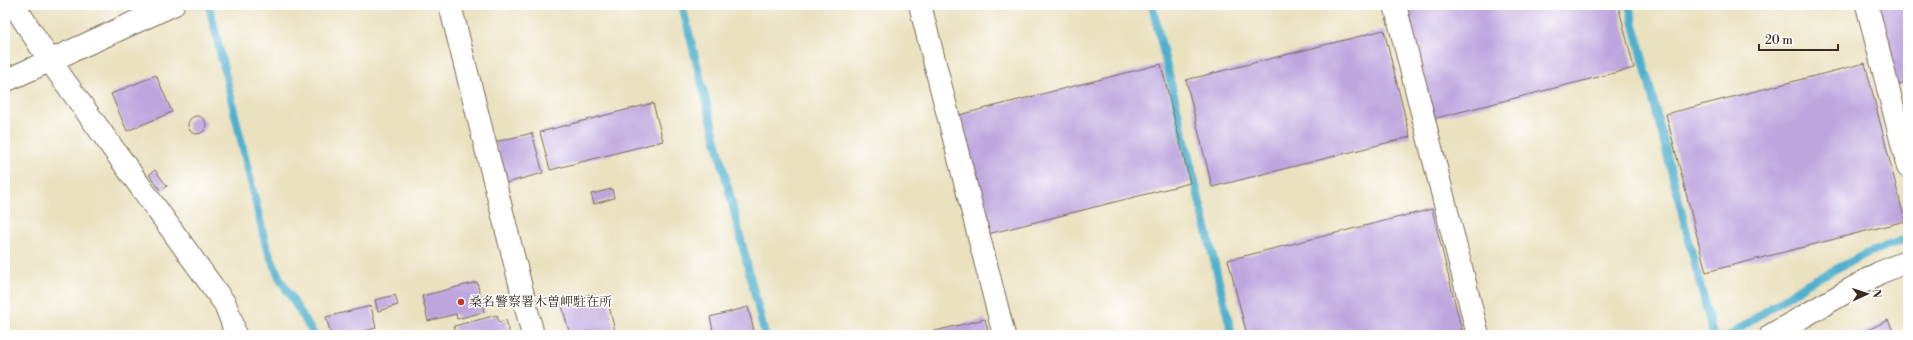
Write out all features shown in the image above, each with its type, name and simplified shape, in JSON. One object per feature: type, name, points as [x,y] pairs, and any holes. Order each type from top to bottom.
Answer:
[{"type":"street","points":[[14,5],[50,61],[225,304],[235,335]]},
{"type":"street","points":[[5,81],[173,5]]},
{"type":"street","points":[[450,5],[533,335]]},
{"type":"street","points":[[920,5],[1004,335]]},
{"type":"street","points":[[1395,5],[1478,335]]},
{"type":"street","points":[[1867,5],[1908,167]]},
{"type":"street","points":[[1771,335],[1879,273],[1908,261]]},
{"type":"water","points":[[300,313],[306,316],[318,335],[311,335],[301,319]]},
{"type":"building","points":[[1404,5],[1618,5],[1634,68],[1432,119]]},
{"type":"building","points":[[1875,5],[1908,5],[1908,82],[1895,86]]},
{"type":"building","points":[[1384,30],[1410,137],[1212,187],[1186,80]]},
{"type":"building","points":[[1865,63],[1905,221],[1706,272],[1666,114]]},
{"type":"building","points":[[1161,64],[1190,183],[988,234],[959,115]]},
{"type":"building","points":[[156,75],[172,112],[127,131],[111,94]]},
{"type":"building","points":[[653,103],[663,141],[550,170],[540,132]]},
{"type":"building","points":[[197,116],[203,119],[206,125],[203,131],[197,134],[191,131],[188,125],[191,119]]},
{"type":"building","points":[[532,133],[543,173],[506,183],[495,142]]},
{"type":"building","points":[[155,170],[167,186],[161,191],[149,175]]},
{"type":"building","points":[[612,189],[614,198],[594,204],[591,194]]},
{"type":"building","points":[[1432,209],[1463,335],[1247,335],[1228,260]]},
{"type":"building","points":[[477,282],[484,312],[457,319],[456,314],[428,321],[422,296]]},
{"type":"building","points":[[593,294],[596,305],[608,302],[616,335],[594,335],[592,331],[570,335],[561,302]]},
{"type":"building","points":[[395,295],[398,305],[378,311],[375,300]]},
{"type":"building","points":[[371,306],[376,328],[349,335],[331,335],[326,317]]},
{"type":"building","points":[[748,307],[755,335],[714,335],[710,317]]},
{"type":"building","points":[[497,315],[499,322],[506,320],[510,335],[456,335],[454,326]]},
{"type":"building","points":[[985,319],[989,335],[922,335],[922,334]]},
{"type":"building","points":[[1888,320],[1895,335],[1858,335]]},
{"type":"waterway","points":[[209,5],[266,246],[279,277],[314,335]]},
{"type":"waterway","points":[[682,5],[765,335]]},
{"type":"waterway","points":[[1152,5],[1232,335]]},
{"type":"waterway","points":[[1629,5],[1713,335]]},
{"type":"waterway","points":[[1730,335],[1808,283],[1868,253],[1908,238]]},
{"type":"place","name":"桑名警察署木曽岬駐在所","points":[[461,302]]}]
